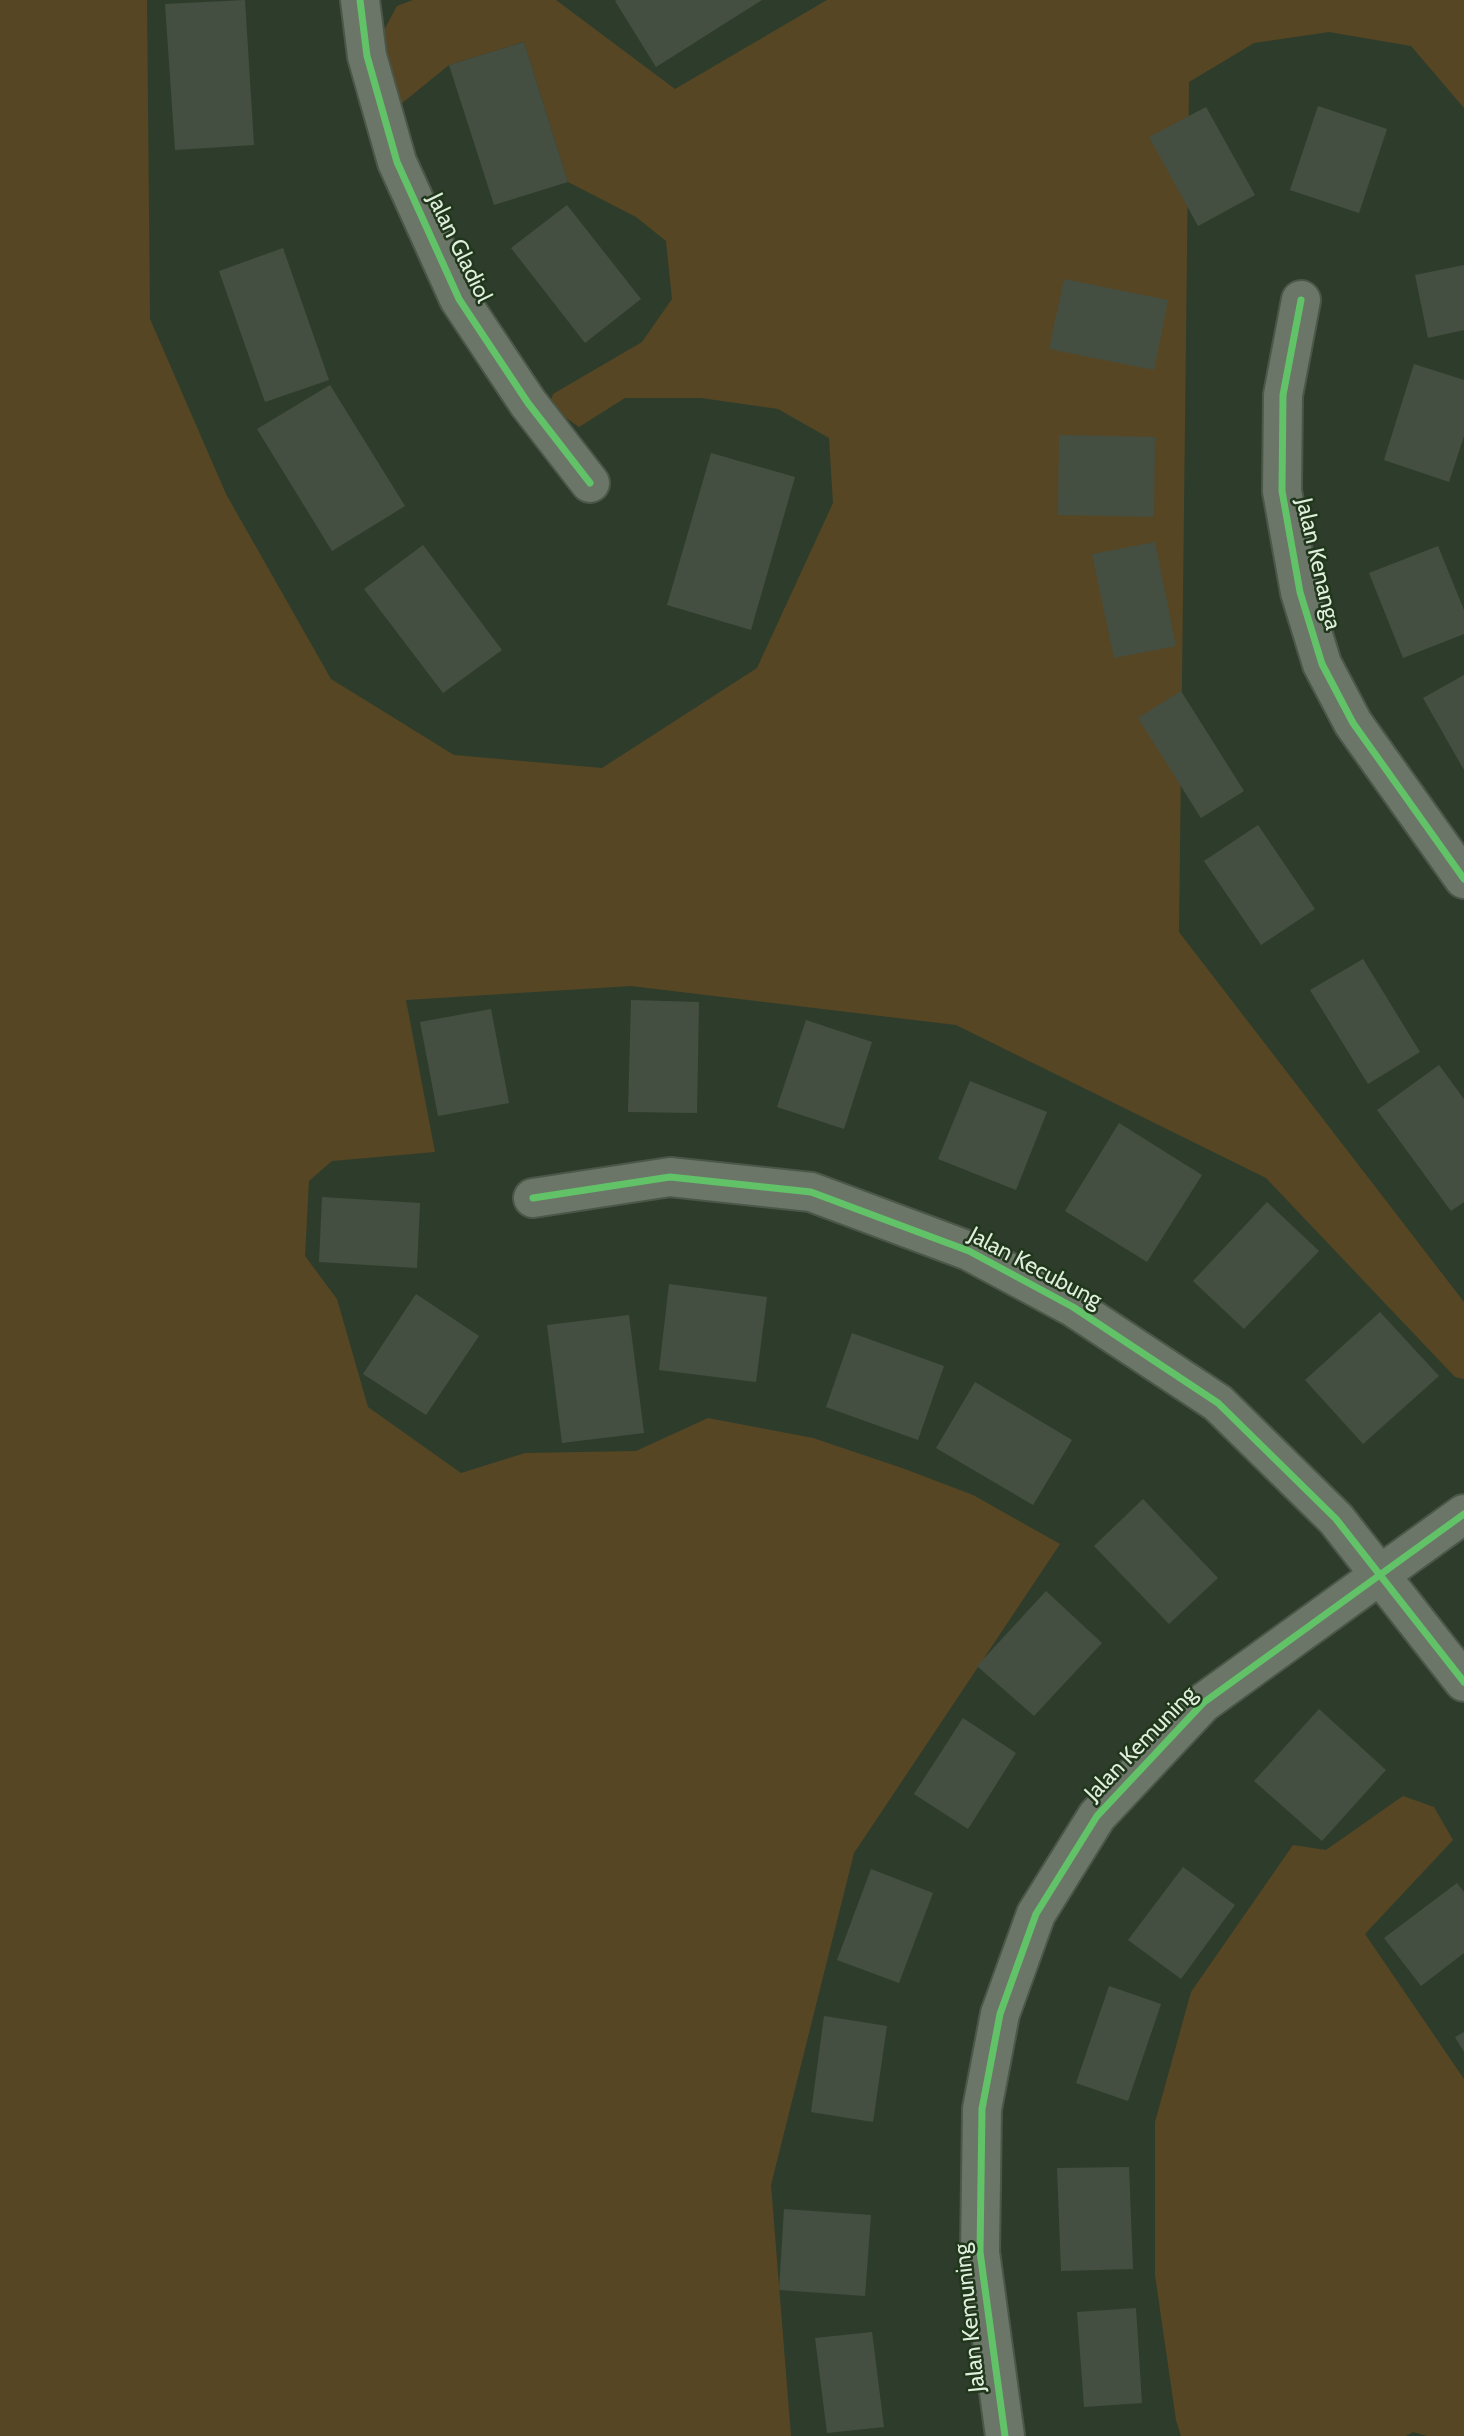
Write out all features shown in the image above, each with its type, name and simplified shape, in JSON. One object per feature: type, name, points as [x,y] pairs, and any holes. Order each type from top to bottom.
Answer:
[{"type":"street","name":"Jalan Gladiol","points":[[360,0],[367,56],[397,162],[459,299],[528,403],[590,483]]},
{"type":"street","name":"Jalan Kenanga","points":[[1301,300],[1283,395],[1282,491],[1300,592],[1322,664],[1353,723],[1464,879]]},
{"type":"street","name":"Jalan Kecubung","points":[[533,1198],[670,1177],[811,1192],[969,1251],[1073,1307],[1217,1403],[1336,1519],[1464,1682]]},
{"type":"street","name":"Jalan Kemuning","points":[[1005,2436],[980,2252],[982,2109],[1000,2014],[1036,1914],[1097,1816],[1203,1703],[1464,1514]]},
{"type":"shaded area","points":[[0,0],[147,0],[150,319],[226,494],[331,679],[454,755],[602,768],[757,668],[833,503],[829,438],[778,409],[701,398],[625,398],[579,427],[549,406],[553,394],[642,342],[672,299],[666,241],[636,217],[568,182],[524,42],[449,65],[396,108],[377,43],[397,6],[413,0],[556,0],[675,89],[827,0],[1464,0],[1464,108],[1411,46],[1329,32],[1254,43],[1189,82],[1179,932],[1464,1302],[1464,1379],[1455,1377],[1266,1178],[956,1025],[631,986],[406,1000],[435,1152],[332,1161],[309,1181],[305,1256],[337,1299],[368,1407],[461,1473],[525,1453],[636,1451],[708,1418],[813,1438],[902,1468],[973,1495],[1060,1544],[854,1853],[771,2185],[791,2436],[0,2436]]},
{"type":"shaded area","points":[[1403,1796],[1434,1807],[1453,1840],[1365,1934],[1464,2079],[1464,2436],[1427,2436],[1413,2432],[1406,2436],[1181,2436],[1176,2420],[1155,2275],[1155,2122],[1191,1992],[1293,1845],[1326,1850]]},
{"type":"building","points":[[245,0],[254,145],[175,150],[165,4]]},
{"type":"building","points":[[762,0],[656,67],[615,1]]},
{"type":"building","points":[[524,42],[568,182],[494,205],[449,65]]},
{"type":"building","points":[[1318,106],[1387,129],[1359,213],[1290,190]]},
{"type":"building","points":[[1206,107],[1255,195],[1198,226],[1149,137]]},
{"type":"building","points":[[567,205],[641,299],[585,343],[511,248]]},
{"type":"building","points":[[283,248],[329,380],[265,402],[219,271]]},
{"type":"building","points":[[1464,265],[1464,330],[1428,338],[1415,275]]},
{"type":"building","points":[[1064,279],[1168,300],[1154,370],[1049,349]]},
{"type":"building","points":[[1414,364],[1464,380],[1464,436],[1449,482],[1384,460]]},
{"type":"building","points":[[330,385],[405,506],[332,551],[257,429]]},
{"type":"building","points":[[1059,435],[1155,437],[1154,517],[1058,515]]},
{"type":"building","points":[[711,453],[795,477],[751,630],[667,605]]},
{"type":"building","points":[[1155,542],[1176,646],[1114,658],[1092,554]]},
{"type":"building","points":[[423,545],[502,650],[443,693],[364,589]]},
{"type":"building","points":[[1438,546],[1464,610],[1464,634],[1403,658],[1369,573]]},
{"type":"building","points":[[1464,675],[1464,770],[1423,698]]},
{"type":"building","points":[[1181,691],[1244,791],[1201,818],[1138,718]]},
{"type":"building","points":[[1258,825],[1315,909],[1261,945],[1204,861]]},
{"type":"building","points":[[1363,959],[1420,1052],[1368,1084],[1310,990]]},
{"type":"building","points":[[631,1000],[699,1002],[697,1113],[628,1112]]},
{"type":"building","points":[[491,1009],[509,1103],[438,1116],[420,1022]]},
{"type":"building","points":[[806,1020],[872,1042],[844,1129],[777,1107]]},
{"type":"building","points":[[1439,1065],[1464,1099],[1464,1202],[1451,1211],[1377,1110]]},
{"type":"building","points":[[970,1081],[1047,1112],[1016,1190],[938,1159]]},
{"type":"building","points":[[1119,1123],[1202,1175],[1147,1262],[1065,1211]]},
{"type":"building","points":[[322,1197],[420,1203],[417,1268],[319,1262]]},
{"type":"building","points":[[1267,1202],[1319,1251],[1244,1329],[1193,1281]]},
{"type":"building","points":[[669,1284],[767,1297],[756,1382],[659,1370]]},
{"type":"building","points":[[416,1294],[479,1336],[426,1415],[363,1374]]},
{"type":"building","points":[[1380,1312],[1439,1376],[1363,1444],[1305,1380]]},
{"type":"building","points":[[629,1315],[644,1433],[562,1443],[547,1325]]},
{"type":"building","points":[[852,1333],[944,1366],[918,1440],[826,1407]]},
{"type":"building","points":[[975,1382],[1072,1440],[1033,1505],[936,1448]]},
{"type":"building","points":[[1143,1499],[1218,1578],[1169,1624],[1094,1546]]},
{"type":"building","points":[[1046,1591],[1102,1643],[1034,1716],[977,1666]]},
{"type":"building","points":[[1319,1709],[1386,1770],[1322,1841],[1254,1781]]},
{"type":"building","points":[[963,1718],[1016,1753],[968,1829],[914,1794]]},
{"type":"building","points":[[1183,1867],[1235,1905],[1181,1979],[1128,1940]]},
{"type":"building","points":[[871,1869],[933,1893],[899,1983],[837,1960]]},
{"type":"building","points":[[1457,1883],[1464,1892],[1464,1953],[1421,1986],[1384,1938]]},
{"type":"building","points":[[1109,1986],[1161,2004],[1128,2101],[1076,2083]]},
{"type":"building","points":[[824,2016],[887,2026],[873,2122],[811,2112]]},
{"type":"building","points":[[1464,2032],[1464,2052],[1455,2037]]},
{"type":"building","points":[[1129,2167],[1133,2269],[1061,2271],[1057,2168]]},
{"type":"building","points":[[784,2209],[871,2215],[865,2296],[779,2290]]},
{"type":"building","points":[[1136,2308],[1142,2403],[1084,2407],[1077,2312]]},
{"type":"building","points":[[872,2332],[884,2427],[827,2433],[815,2338]]},
{"type":"cycle path","points":[[360,0],[367,56],[397,162],[459,299],[528,403],[590,483]]},
{"type":"cycle path","points":[[1301,300],[1283,395],[1282,491],[1300,592],[1322,664],[1353,723],[1464,879]]},
{"type":"cycle path","points":[[533,1198],[670,1177],[811,1192],[969,1251],[1073,1307],[1218,1403],[1336,1519],[1464,1682]]},
{"type":"cycle path","points":[[1005,2436],[980,2252],[982,2109],[1000,2014],[1036,1914],[1097,1816],[1203,1703],[1464,1514]]}]
